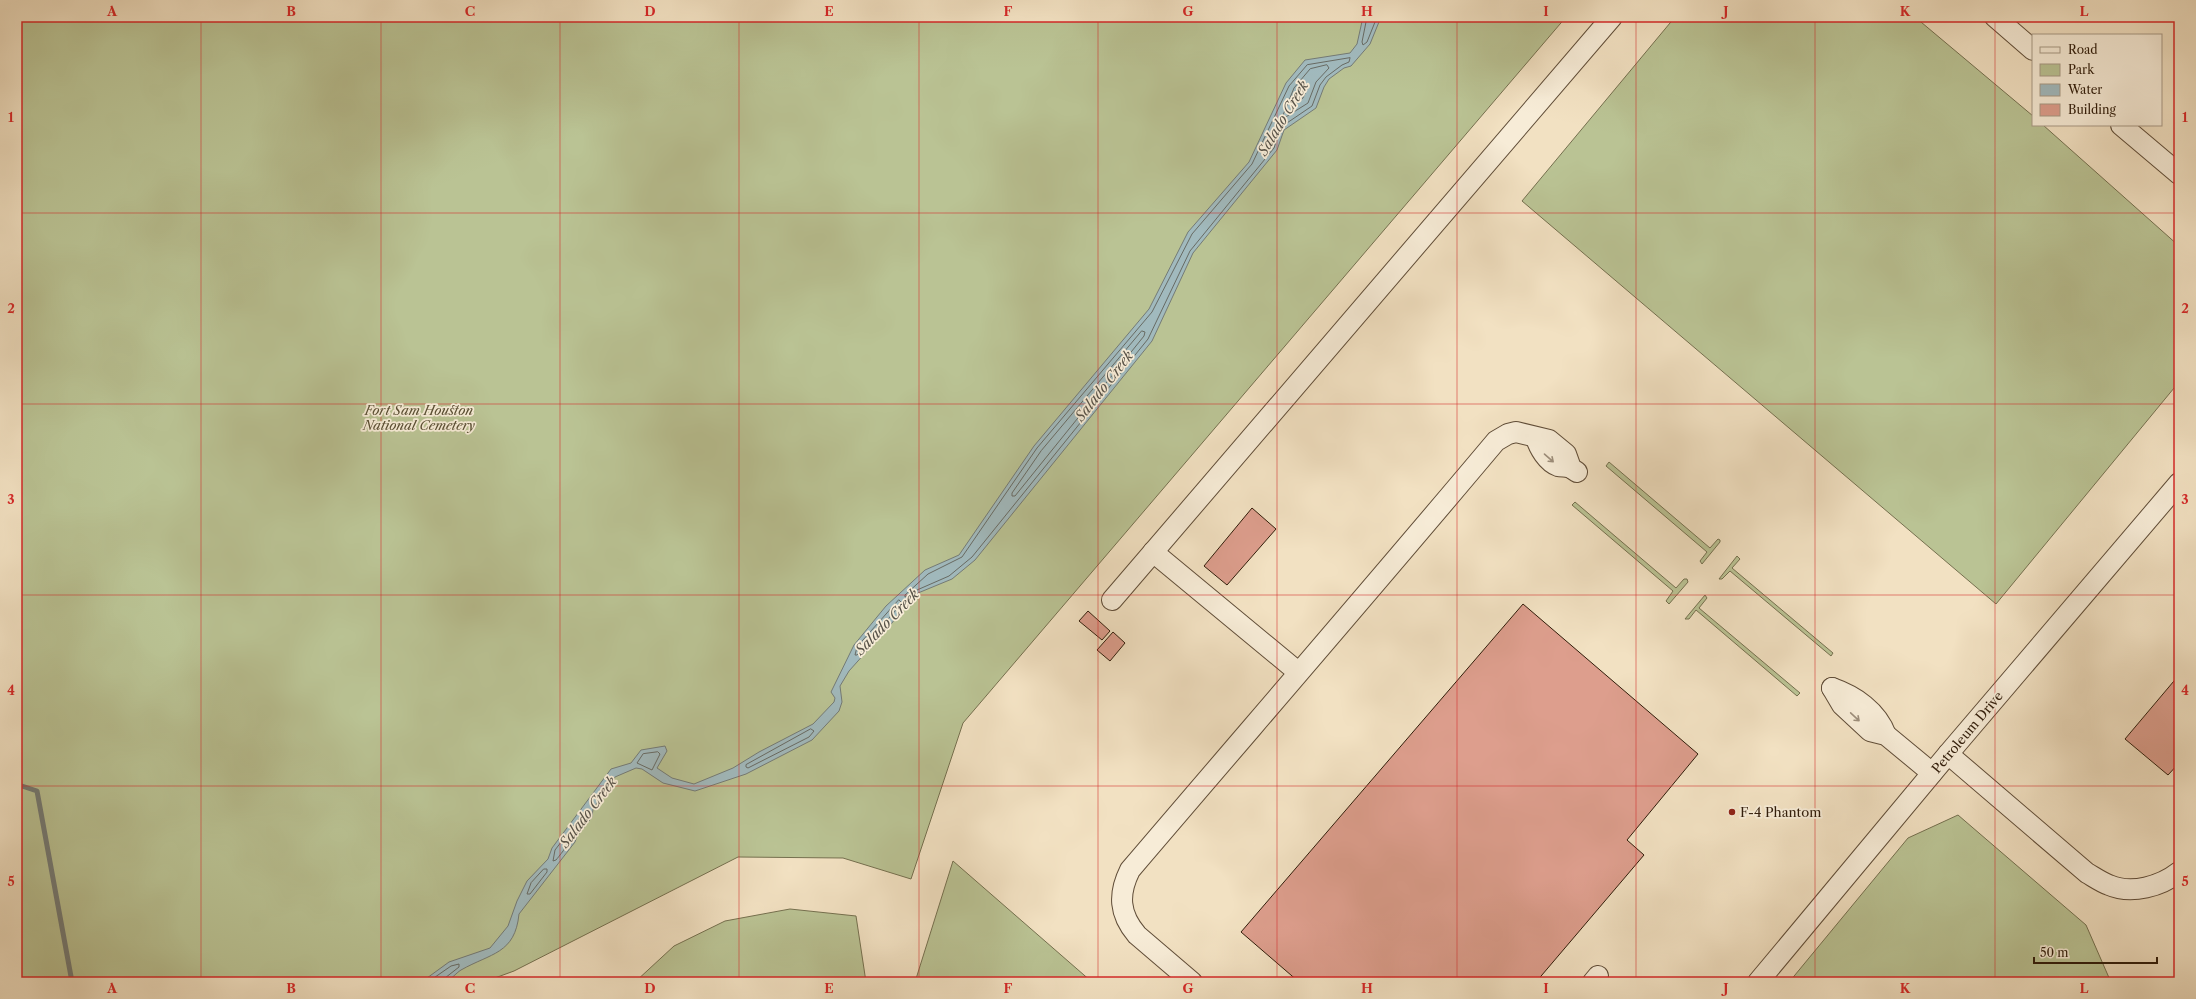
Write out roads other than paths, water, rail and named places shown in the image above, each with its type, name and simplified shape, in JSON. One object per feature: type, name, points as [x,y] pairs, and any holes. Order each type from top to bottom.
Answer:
[{"type":"street","points":[[1112,600],[1612,17]]},
{"type":"street","points":[[1995,17],[2032,49]]},
{"type":"street","points":[[2123,126],[2179,174]]},
{"type":"street","points":[[1192,982],[1137,935],[1129,926],[1121,904],[1123,884],[1130,870],[1496,441],[1508,434],[1516,432],[1530,434],[1536,438],[1549,440],[1566,454],[1574,470]]},
{"type":"street","name":"Petroleum Drive","points":[[1758,982],[1948,754],[2179,483]]},
{"type":"street","points":[[1153,552],[1298,672]]},
{"type":"street","points":[[1886,734],[1932,773]]},
{"type":"street","points":[[1948,754],[2087,873],[2110,886],[2130,888],[2150,887],[2170,879],[2179,872]]},
{"type":"water","name":"Salado Creek","points":[[1363,17],[1381,17],[1370,44],[1351,66],[1344,68],[1329,79],[1324,87],[1316,108],[1284,130],[1277,150],[1193,253],[1152,341],[975,560],[952,579],[918,593],[904,606],[892,623],[849,671],[840,686],[842,702],[839,711],[812,740],[746,774],[695,791],[663,783],[642,769],[636,768],[615,777],[593,809],[592,817],[577,836],[575,842],[519,914],[517,927],[512,937],[507,945],[500,951],[461,970],[444,982],[364,982],[427,978],[449,962],[490,948],[508,926],[517,901],[527,881],[548,859],[552,848],[611,769],[631,763],[641,750],[665,746],[667,751],[657,768],[672,778],[694,784],[733,768],[759,752],[813,724],[834,702],[835,698],[831,692],[854,645],[886,606],[925,570],[959,555],[1034,446],[1149,309],[1188,232],[1249,162],[1286,83],[1305,60],[1350,53],[1357,44]]},
{"type":"waterway","points":[[17,786],[22,786],[37,791],[72,982]]},
{"type":"place","name":"F-4 Phantom","points":[[1732,812]]},
{"type":"park label","name":"Fort Sam Houston National Cemetery","points":[[419,418]]}]
